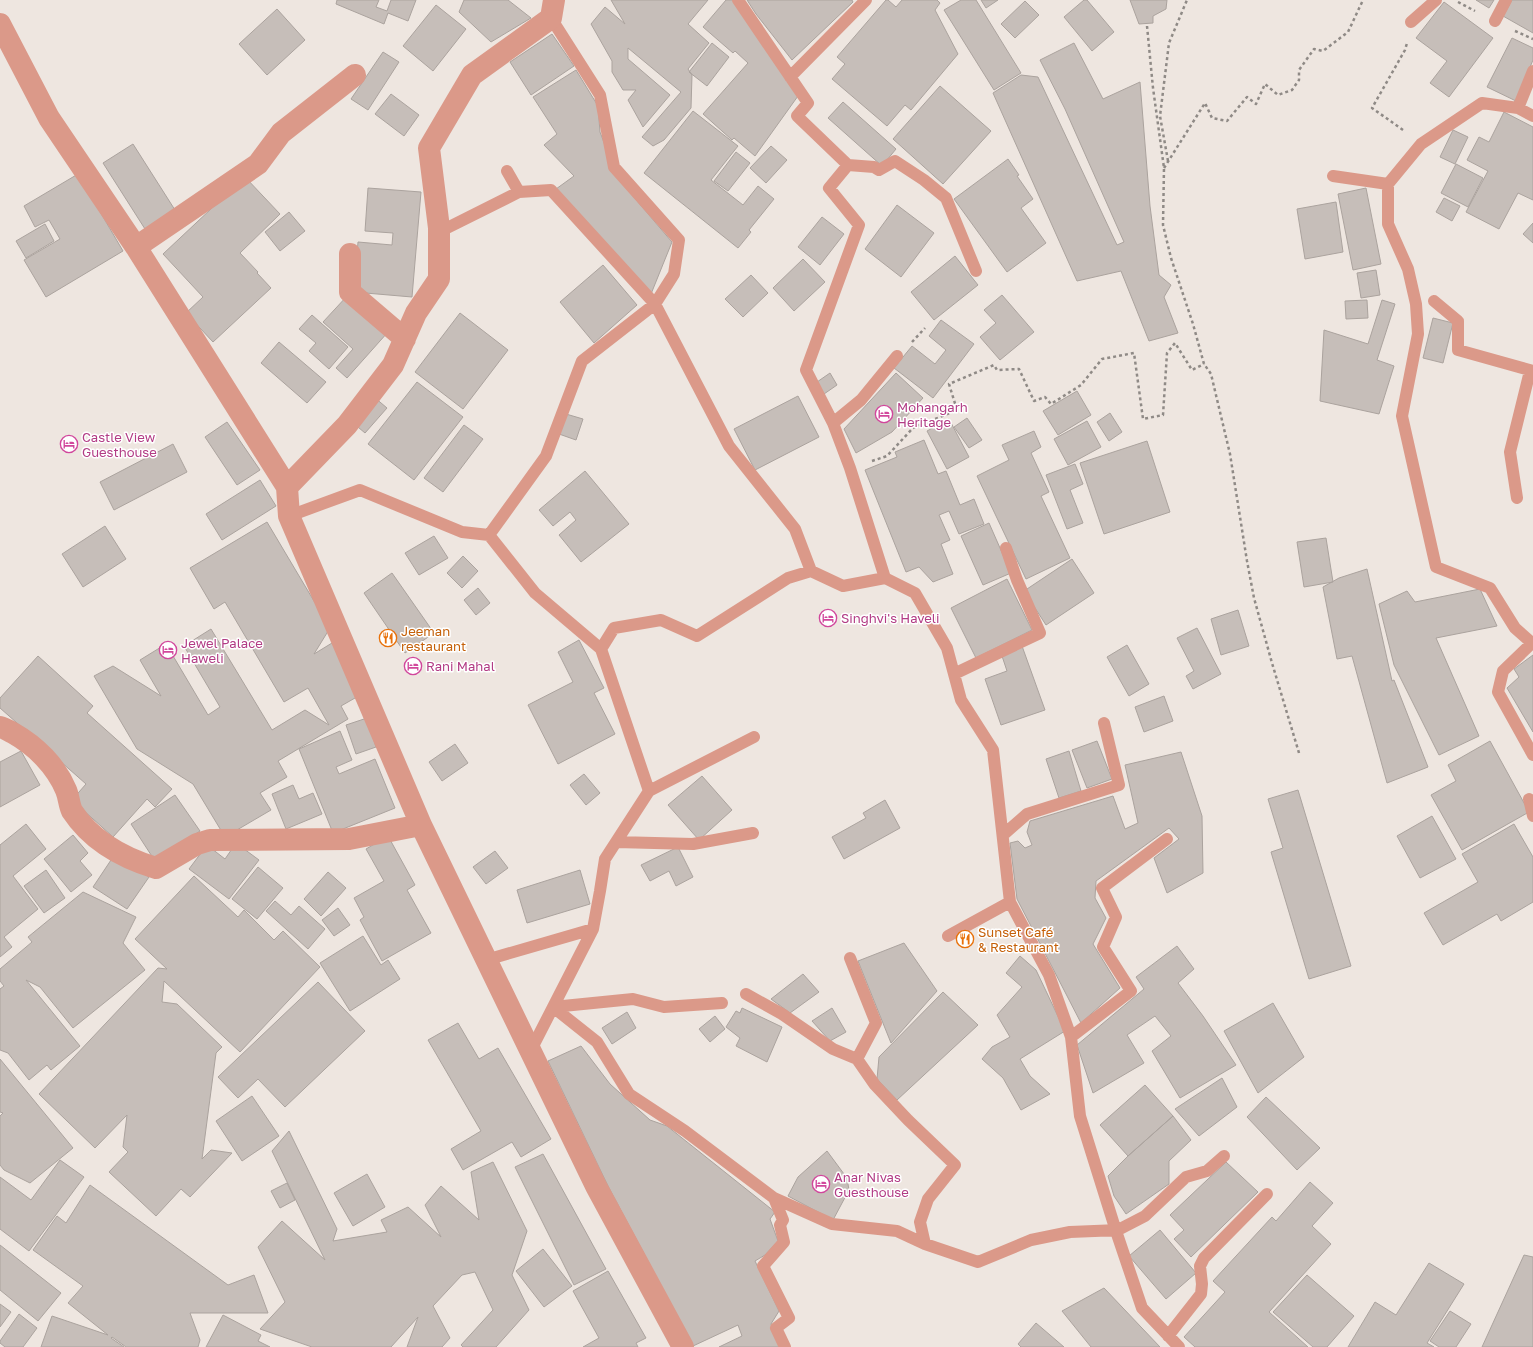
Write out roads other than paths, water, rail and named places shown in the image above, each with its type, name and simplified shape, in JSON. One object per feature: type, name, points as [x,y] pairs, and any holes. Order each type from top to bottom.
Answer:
[{"type":"street","points":[[287,487],[346,426],[393,365],[416,313],[439,279],[439,232],[429,148],[472,75],[553,9]]},
{"type":"street","points":[[0,24],[49,118],[136,247],[287,487],[288,516],[421,825],[596,1186],[683,1347]]},
{"type":"street","points":[[136,247],[258,164],[281,133],[355,75]]},
{"type":"street","points":[[350,254],[350,292],[405,339]]},
{"type":"street","points":[[0,727],[27,741],[56,772],[67,792],[71,810],[89,831],[101,842],[141,864],[156,868],[197,844],[210,840],[349,839],[421,825]]},
{"type":"lane","points":[[738,0],[808,103],[797,116],[848,165],[874,167],[879,170],[895,161],[924,180],[946,198],[976,271]]},
{"type":"lane","points":[[790,77],[866,0]]},
{"type":"lane","points":[[1411,22],[1436,0]]},
{"type":"lane","points":[[1495,21],[1506,0]]},
{"type":"lane","points":[[489,535],[546,456],[582,361],[655,304],[674,274],[679,240],[614,167],[600,95],[553,9]]},
{"type":"lane","points":[[1518,108],[1533,71]]},
{"type":"lane","points":[[1533,116],[1518,108],[1482,103],[1421,144],[1388,184],[1388,224],[1408,269],[1416,304],[1418,334],[1402,416],[1436,567],[1490,588],[1515,628],[1532,644],[1503,671],[1498,692],[1533,755]]},
{"type":"lane","points":[[848,165],[829,188],[859,225],[806,370],[833,422],[850,468],[884,578]]},
{"type":"lane","points":[[507,171],[519,192]]},
{"type":"lane","points":[[1333,176],[1388,184]]},
{"type":"lane","points":[[439,232],[519,192],[551,190],[655,304],[729,446],[795,529],[811,571]]},
{"type":"lane","points":[[1434,301],[1458,321],[1458,350],[1531,371],[1510,452],[1517,498]]},
{"type":"lane","points":[[833,422],[861,400],[897,356]]},
{"type":"lane","points":[[288,516],[360,490],[462,532],[489,535],[535,592],[601,649],[649,791]]},
{"type":"lane","points":[[954,674],[1040,633],[1017,580],[1006,548]]},
{"type":"lane","points":[[601,649],[614,628],[661,620],[698,636],[788,578],[811,571],[843,586],[884,578],[915,593],[947,648],[961,700],[993,750],[1004,835],[1010,902],[1049,975],[1070,1037],[1080,1116],[1142,1308],[1178,1347]]},
{"type":"lane","points":[[1004,835],[1027,814],[1119,785],[1104,723]]},
{"type":"lane","points":[[530,1052],[593,929],[605,859],[649,791],[754,737]]},
{"type":"lane","points":[[1529,799],[1533,816]]},
{"type":"lane","points":[[616,842],[692,844],[753,833]]},
{"type":"lane","points":[[1070,1037],[1131,991],[1103,947],[1116,917],[1102,888],[1167,839]]},
{"type":"lane","points":[[948,936],[1010,902]]},
{"type":"lane","points":[[486,960],[593,929]]},
{"type":"lane","points":[[850,958],[876,1023],[857,1059]]},
{"type":"lane","points":[[746,994],[782,1014],[833,1049],[857,1059],[880,1090],[908,1120],[955,1165],[928,1199],[920,1222],[925,1244]]},
{"type":"lane","points":[[553,1007],[633,999],[664,1007],[722,1003]]},
{"type":"lane","points":[[553,1007],[597,1042],[630,1094],[686,1131],[774,1198],[832,1224],[897,1231],[925,1244],[978,1262],[1031,1240],[1070,1232],[1117,1230],[1145,1216],[1186,1176],[1207,1171],[1224,1156]]},
{"type":"lane","points":[[1168,1336],[1201,1294],[1202,1284],[1200,1266],[1204,1258],[1267,1194]]},
{"type":"lane","points":[[774,1198],[783,1220],[780,1225],[784,1242],[763,1266],[789,1318],[776,1328],[785,1347]]},
{"type":"place","name":"Mohangarh Heritage","points":[[884,414]]},
{"type":"place","name":"Castle View Guesthouse","points":[[69,444]]},
{"type":"place","name":"Singhvi's Haveli","points":[[828,618]]},
{"type":"place","name":"Jeeman restaurant","points":[[388,638]]},
{"type":"place","name":"Jewel Palace Haweli","points":[[168,650]]},
{"type":"place","name":"Rani Mahal","points":[[413,666]]},
{"type":"place","name":"Sunset Café & Restaurant","points":[[965,939]]},
{"type":"place","name":"Anar Nivas Guesthouse","points":[[821,1184]]}]
